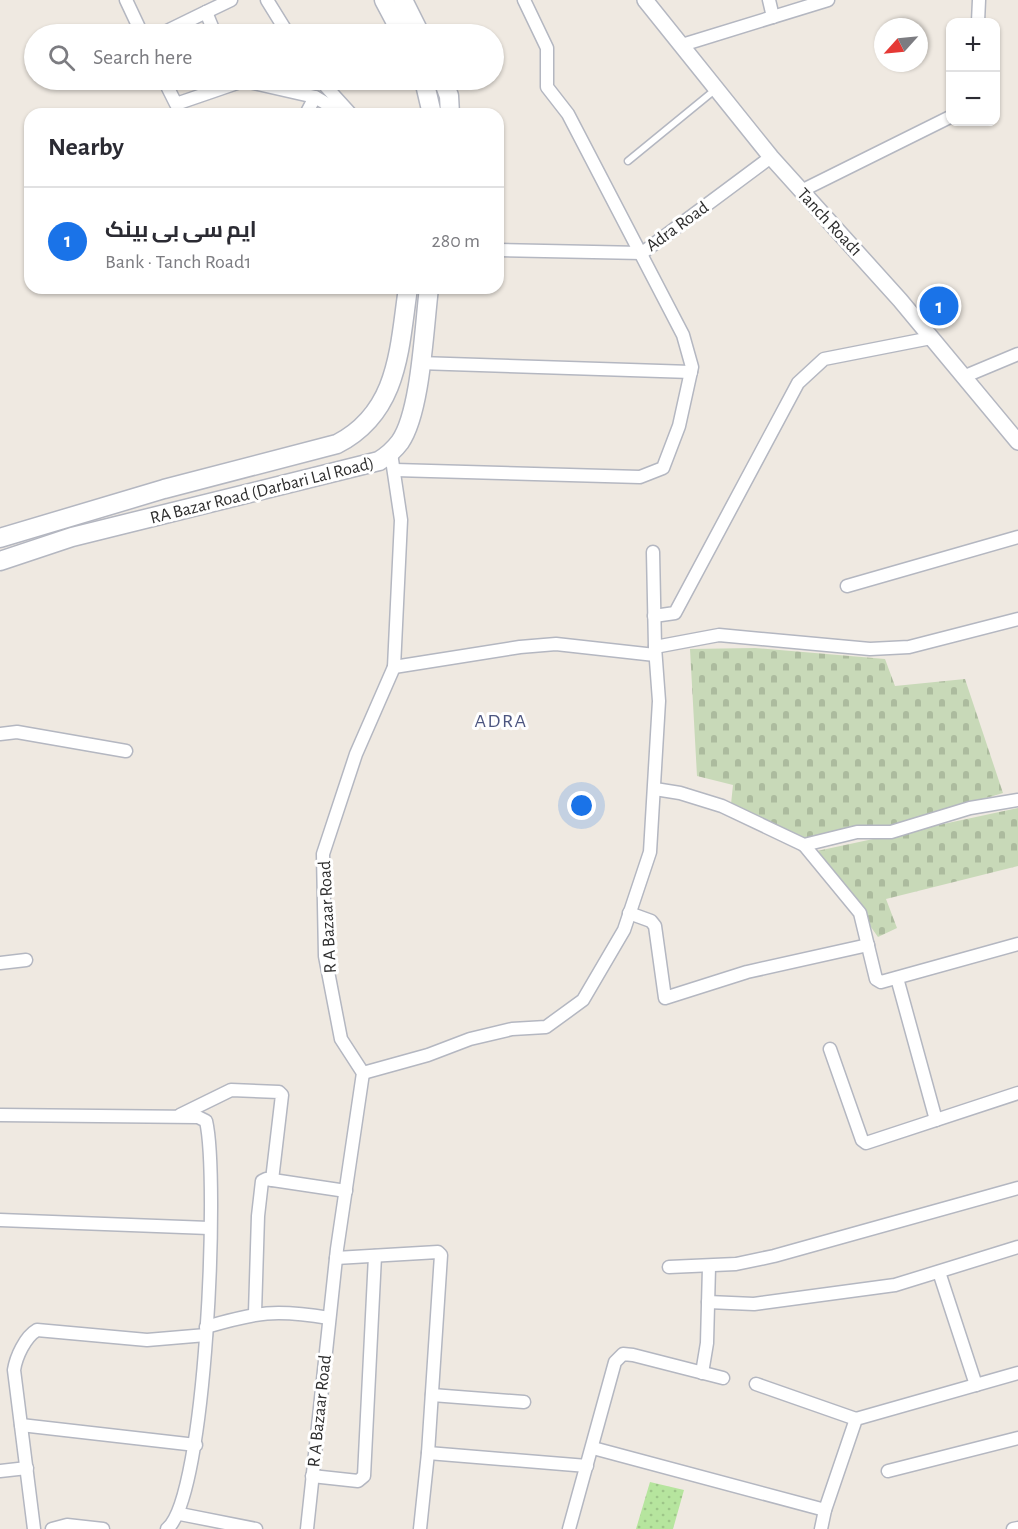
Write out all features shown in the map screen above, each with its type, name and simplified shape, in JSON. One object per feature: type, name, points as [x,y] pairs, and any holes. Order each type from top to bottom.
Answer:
[{"type":"main road","points":[[384,0],[397,24]]},
{"type":"main road","points":[[403,0],[415,24]]},
{"type":"main road","points":[[426,90],[431,108]]},
{"type":"main road","points":[[447,90],[450,108]]},
{"type":"main road","name":"RA Bazar Road (Darbari Lal Road)","points":[[4,536],[164,489],[337,444],[347,439],[369,420],[391,385],[407,294]]},
{"type":"main road","name":"RA Bazar Road (Darbari Lal Road)","points":[[0,561],[72,537],[380,461],[393,461],[407,428],[428,294]]},
{"type":"street","points":[[126,0],[137,24]]},
{"type":"street","points":[[181,24],[231,0]]},
{"type":"street","points":[[267,0],[282,24]]},
{"type":"street","points":[[393,461],[640,477],[663,468],[679,426],[691,372],[683,335],[642,252],[568,114],[547,87],[547,48],[524,0]]},
{"type":"street","name":"Tanch Road1","points":[[645,0],[771,157],[931,338],[1018,442]]},
{"type":"street","points":[[769,0],[773,17]]},
{"type":"street","points":[[682,45],[828,0]]},
{"type":"street","points":[[978,0],[978,18]]},
{"type":"street","points":[[206,12],[211,24]]},
{"type":"street","points":[[168,90],[176,108]]},
{"type":"street","points":[[178,108],[219,90]]},
{"type":"street","points":[[285,90],[315,97],[334,108]]},
{"type":"street","points":[[329,90],[346,108]]},
{"type":"street","points":[[309,108],[315,97]]},
{"type":"street","points":[[801,191],[946,119]]},
{"type":"street","name":"Adra Road","points":[[504,250],[642,252],[771,157]]},
{"type":"street","points":[[654,616],[675,613],[798,383],[812,367],[836,355],[931,338]]},
{"type":"street","points":[[963,377],[1018,354]]},
{"type":"street","points":[[419,363],[691,372]]},
{"type":"street","name":"R A Bazaar Road","points":[[307,1529],[336,1258],[363,1073],[341,1039],[325,956],[323,854],[356,754],[394,667],[401,520],[393,461]]},
{"type":"street","points":[[847,586],[1018,537]]},
{"type":"street","points":[[363,1073],[428,1055],[470,1039],[512,1029],[546,1027],[583,1000],[624,930],[650,852],[655,789],[659,701],[655,651],[653,552]]},
{"type":"street","points":[[394,667],[520,647],[556,644],[655,651],[719,635],[870,649],[909,647],[1018,619]]},
{"type":"street","points":[[0,734],[17,732],[126,751]]},
{"type":"street","points":[[655,789],[680,793],[722,806],[804,844],[860,913],[876,979],[881,982],[1018,944]]},
{"type":"street","points":[[804,844],[857,832],[891,832],[970,807],[1018,800]]},
{"type":"street","points":[[629,913],[651,921],[655,926],[666,998],[747,972],[868,945]]},
{"type":"street","points":[[0,963],[26,960]]},
{"type":"street","points":[[897,978],[936,1119]]},
{"type":"street","points":[[830,1049],[862,1140],[866,1143],[1018,1093]]},
{"type":"street","points":[[176,1117],[231,1090],[279,1092],[282,1095],[272,1180]]},
{"type":"street","points":[[0,1115],[198,1117],[206,1121],[210,1228],[204,1375],[196,1445],[180,1514],[167,1529]]},
{"type":"street","points":[[255,1313],[262,1180],[346,1191]]},
{"type":"street","points":[[669,1267],[709,1266],[784,1253],[1018,1188]]},
{"type":"street","points":[[0,1220],[210,1228]]},
{"type":"street","points":[[708,1302],[766,1302],[895,1285],[1018,1247]]},
{"type":"street","points":[[336,1258],[438,1252],[441,1255],[428,1453],[420,1529]]},
{"type":"street","points":[[312,1476],[358,1481],[364,1476],[375,1256]]},
{"type":"street","points":[[702,1373],[707,1343],[709,1266]]},
{"type":"street","points":[[939,1272],[976,1385]]},
{"type":"street","points":[[34,1529],[14,1370],[15,1360],[31,1333],[37,1330],[147,1340],[206,1331],[255,1313],[288,1311],[329,1318]]},
{"type":"street","points":[[568,1529],[593,1448],[615,1362],[623,1354],[723,1378]]},
{"type":"street","points":[[0,1372],[14,1370]]},
{"type":"street","points":[[756,1384],[856,1419],[1018,1373]]},
{"type":"street","points":[[432,1395],[524,1402]]},
{"type":"street","points":[[821,1529],[825,1510],[856,1419]]},
{"type":"street","points":[[21,1425],[196,1445]]},
{"type":"street","points":[[888,1471],[1018,1438]]},
{"type":"street","points":[[593,1448],[825,1510]]},
{"type":"street","points":[[428,1453],[587,1466]]},
{"type":"street","points":[[0,1471],[27,1468]]},
{"type":"street","points":[[180,1514],[256,1529]]},
{"type":"street","points":[[52,1529],[67,1525],[103,1529]]},
{"type":"street","points":[[1013,1529],[1018,1528]]},
{"type":"lane","points":[[628,161],[716,89]]},
{"type":"green space","points":[[755,648],[885,659],[895,686],[965,679],[1003,793],[890,827],[802,838],[731,804],[733,785],[697,776],[690,649]]},
{"type":"green space","points":[[1018,808],[1018,866],[886,899],[897,928],[878,937],[817,851]]},
{"type":"green space","points":[[650,1482],[684,1490],[673,1529],[636,1529]]},
{"type":"place","name":"ایم سی بی بینک","points":[[939,306]]},
{"type":"district","name":"ADRA","points":[[501,720]]}]
